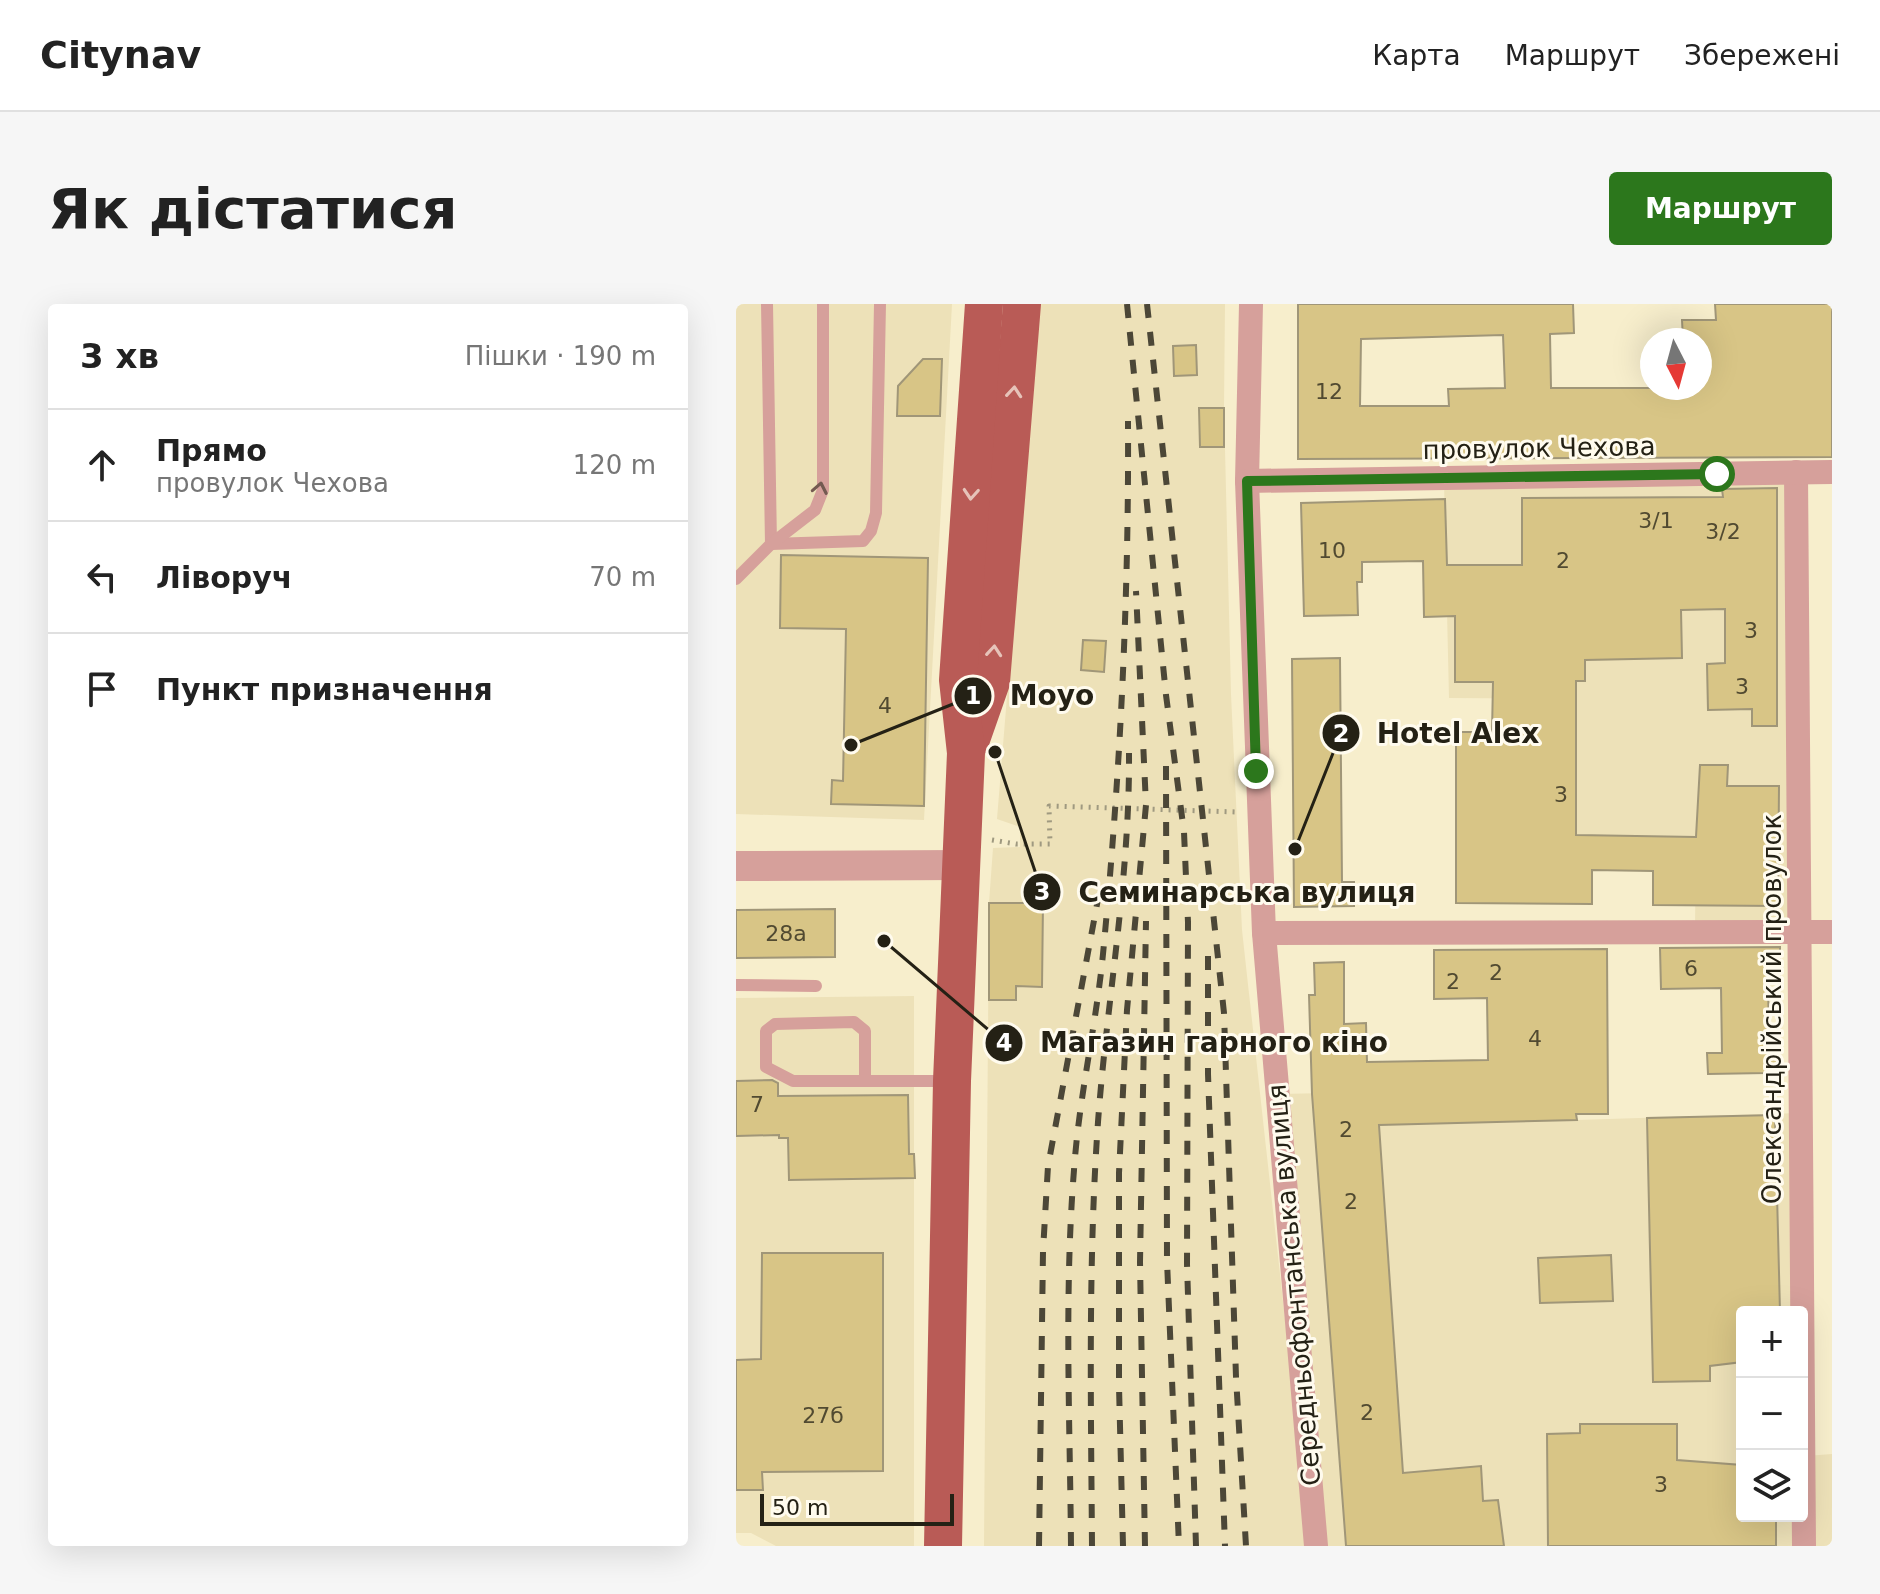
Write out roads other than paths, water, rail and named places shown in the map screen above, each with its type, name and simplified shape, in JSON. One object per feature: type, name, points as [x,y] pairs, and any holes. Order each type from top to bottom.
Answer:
[{"type":"main road","points":[[943,1546],[952,1081],[966,753],[958,680],[984,304]]},
{"type":"main road","points":[[966,753],[991,682],[1022,304]]},
{"type":"street","name":"Середньофонтанська вулиця","points":[[1251,304],[1247,481],[1264,933],[1316,1546]]},
{"type":"street","name":"Олександрійський провулок","points":[[1796,472],[1804,1546]]},
{"type":"street","name":"провулок Чехова","points":[[1247,481],[1832,472]]},
{"type":"street","points":[[736,866],[961,865]]},
{"type":"street","points":[[1264,933],[1832,932]]},
{"type":"lane","points":[[767,304],[771,544]]},
{"type":"lane","points":[[736,579],[771,544],[815,510],[823,490],[823,304]]},
{"type":"lane","points":[[771,544],[863,541],[871,531],[876,513],[880,304]]},
{"type":"lane","points":[[736,985],[816,986]]},
{"type":"lane","points":[[865,1081],[865,1031],[854,1022],[775,1024],[766,1031],[766,1067],[793,1081],[865,1081],[952,1081]]},
{"type":"railway","points":[[1127,304],[1166,695],[1184,832],[1188,922],[1187,1264],[1196,1546]]},
{"type":"railway","points":[[1147,304],[1224,1013],[1236,1377],[1246,1546]]},
{"type":"railway","points":[[1071,1546],[1068,1358],[1071,1217],[1080,1116],[1103,954],[1114,821],[1125,621],[1128,421]]},
{"type":"railway","points":[[1123,1546],[1119,1173],[1127,1010],[1146,805],[1136,591]]},
{"type":"railway","points":[[1092,1546],[1091,1334],[1095,1175],[1126,846],[1129,753]]},
{"type":"railway","points":[[1166,766],[1167,1261],[1179,1546]]},
{"type":"railway","points":[[1039,1546],[1043,1251],[1048,1166],[1098,899]]},
{"type":"railway","points":[[1145,1546],[1140,1262],[1146,921]]},
{"type":"railway","points":[[1208,956],[1208,1074],[1225,1546]]},
{"type":"place","name":"Moyo","points":[[851,745]]},
{"type":"place","name":"Семинарська вулиця","points":[[995,752]]},
{"type":"place","name":"Hotel Alex","points":[[1295,849]]},
{"type":"place","name":"Магазин гарного кіно","points":[[884,941]]}]
